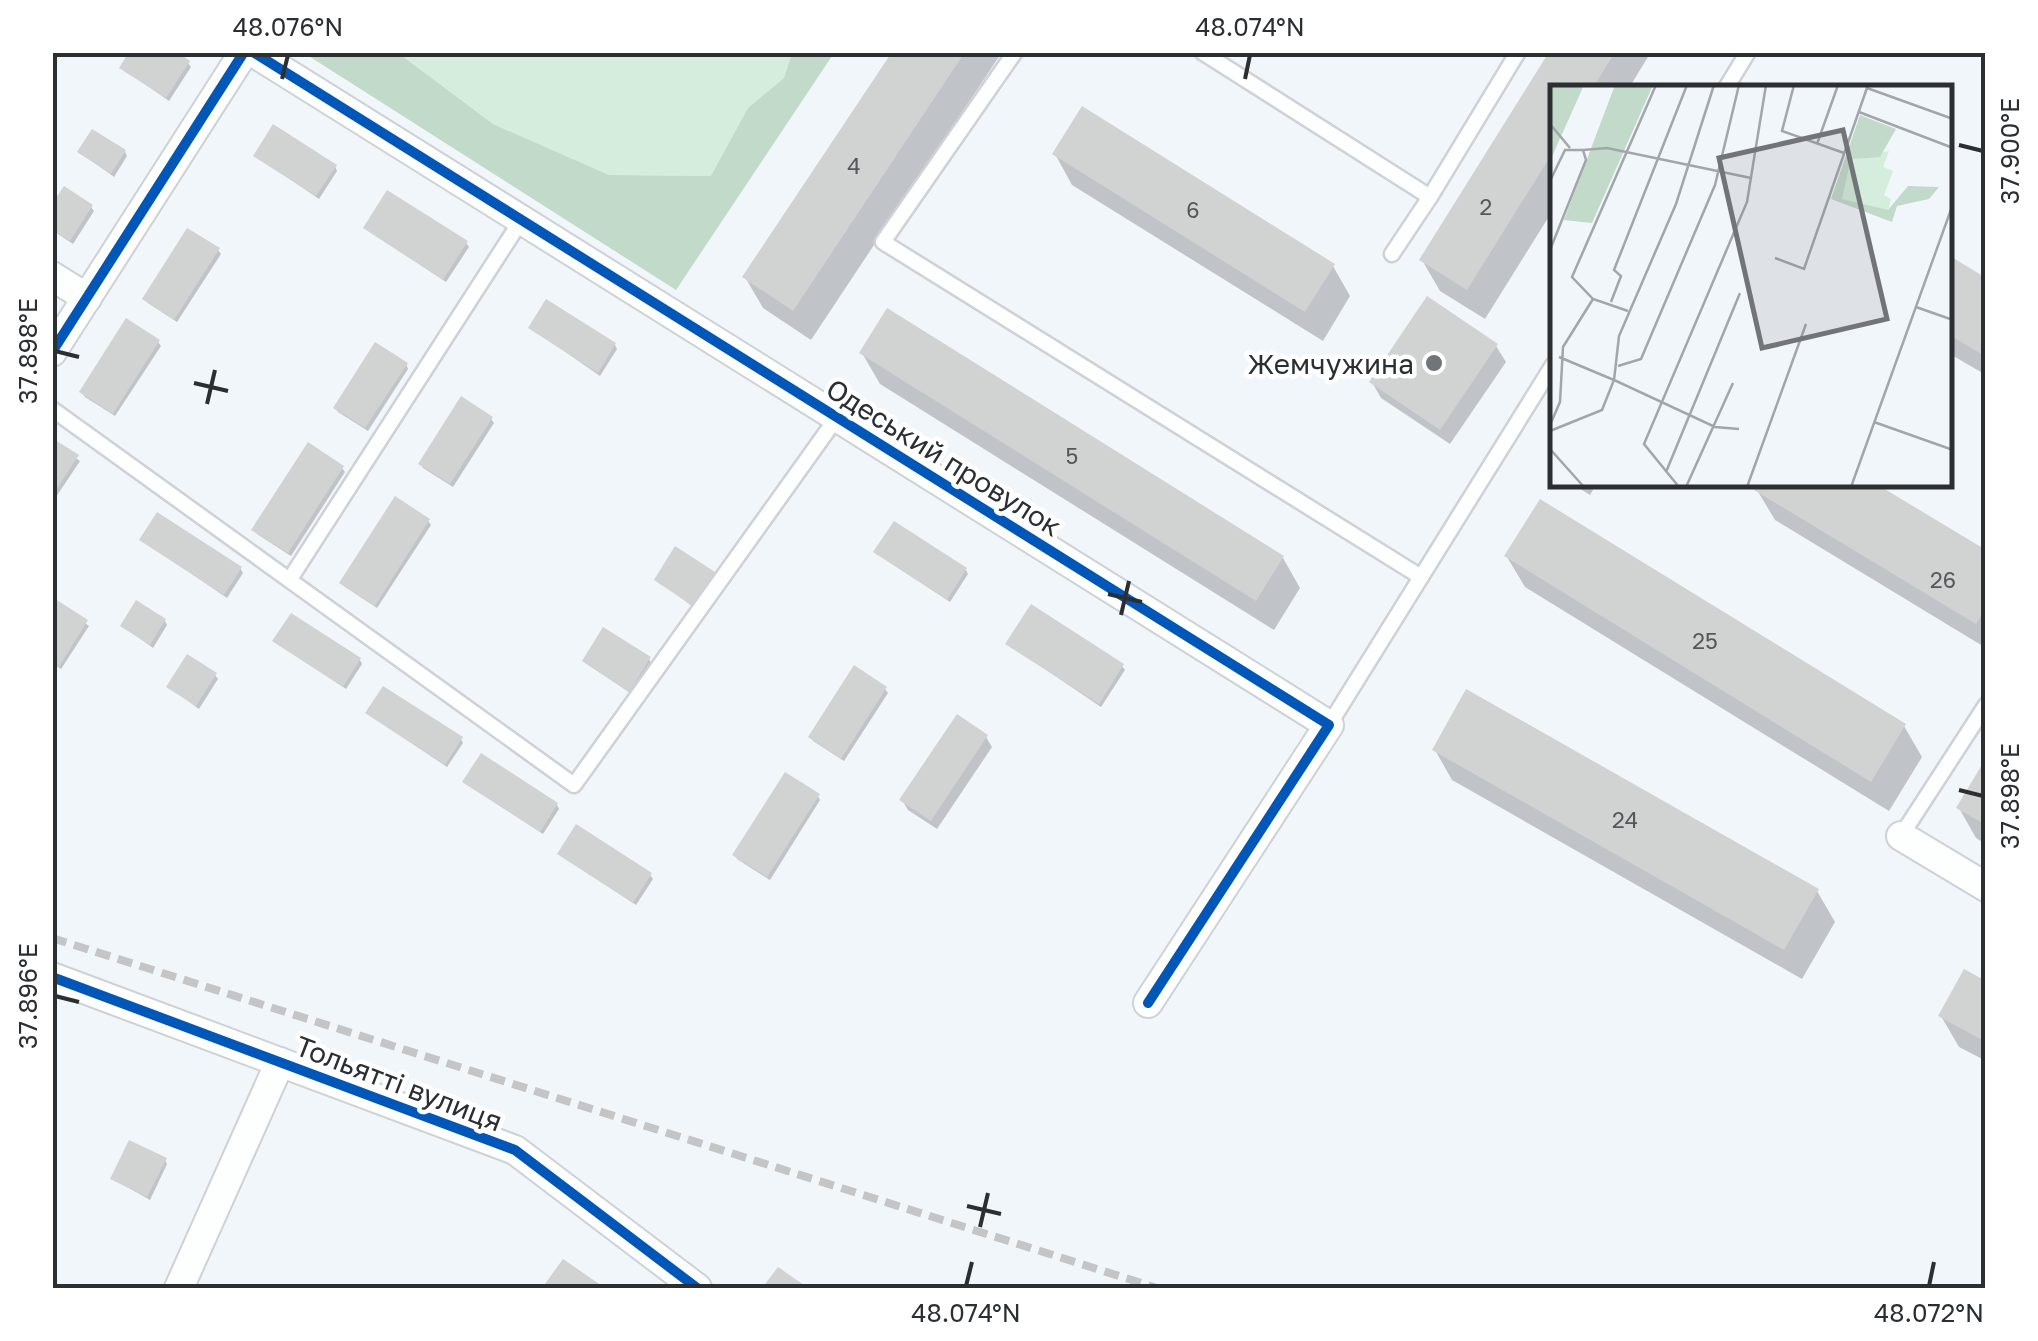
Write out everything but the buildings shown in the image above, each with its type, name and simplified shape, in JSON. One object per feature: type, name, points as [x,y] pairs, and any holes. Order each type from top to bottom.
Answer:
[{"type":"street","points":[[52,352],[244,52]]},
{"type":"street","name":"Одеський провулок","points":[[253,52],[1329,725]]},
{"type":"street","points":[[52,276],[87,298]]},
{"type":"street","points":[[1148,1003],[1329,725]]},
{"type":"street","points":[[1901,836],[1986,887]]},
{"type":"street","name":"Тольятті вулиця","points":[[52,978],[515,1150],[697,1288]]},
{"type":"street","points":[[179,1288],[280,1062]]},
{"type":"lane","points":[[1015,52],[883,242],[1420,577]]},
{"type":"lane","points":[[1202,52],[1430,198]]},
{"type":"lane","points":[[1392,254],[1518,52]]},
{"type":"lane","points":[[1728,85],[1748,52]]},
{"type":"lane","points":[[290,579],[523,218]]},
{"type":"lane","points":[[1329,725],[1550,370]]},
{"type":"lane","points":[[52,409],[574,786],[838,416]]},
{"type":"lane","points":[[1901,836],[1986,704]]},
{"type":"green space","points":[[304,53],[398,53],[493,124],[609,175],[711,176],[748,108],[784,78],[792,53],[834,53],[676,290]]},
{"type":"green space","points":[[398,53],[792,53],[784,78],[748,108],[712,176],[609,175],[493,124]]},
{"type":"railway","points":[[52,938],[1157,1288]]},
{"type":"cycle path","points":[[52,352],[244,52]]},
{"type":"cycle path","points":[[253,52],[1329,725],[1148,1003]]},
{"type":"cycle path","points":[[52,977],[515,1150],[697,1288]]},
{"type":"place","name":"Жемчужина","points":[[1434,363]]}]
